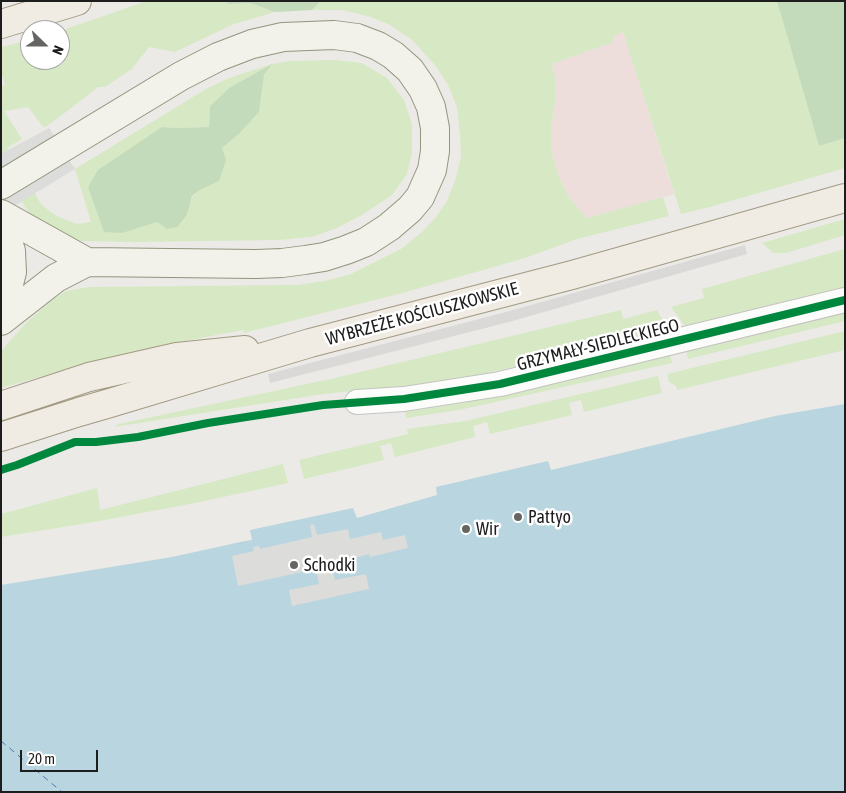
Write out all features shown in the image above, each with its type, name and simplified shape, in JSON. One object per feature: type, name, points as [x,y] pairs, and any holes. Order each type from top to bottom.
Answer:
[{"type":"main road","points":[[1,24],[77,1]]},
{"type":"main road","points":[[1,185],[181,76],[218,57],[252,44],[283,38],[334,34],[357,38],[378,46],[393,55],[410,70],[423,89],[431,107],[435,151],[428,181],[420,197],[410,209],[389,227],[366,242],[324,257],[282,262],[246,264],[87,262],[56,278],[1,321]]},
{"type":"main road","name":"WYBRZEŻE KOŚCIUSZKOWSKIE","points":[[1,437],[310,344],[572,275],[845,198]]},
{"type":"main road","points":[[1,214],[87,262]]},
{"type":"main road","points":[[1,221],[11,251],[12,272],[1,315]]},
{"type":"main road","points":[[1,406],[89,377],[177,357],[310,344]]},
{"type":"street","name":"GRZYMAŁY-SIEDLECKIEGO","points":[[356,402],[404,399],[500,384],[845,300]]},
{"type":"shaded area","points":[[623,32],[674,194],[587,218],[569,198],[558,174],[551,149],[551,128],[556,97],[552,64],[613,42],[612,36]]},
{"type":"shaded area","points":[[745,245],[747,254],[509,322],[270,383],[268,374],[506,312]]},
{"type":"green space","points":[[147,1],[250,3],[275,12],[234,24],[175,52],[149,47],[132,69],[105,87],[98,87],[44,128],[28,107],[4,111],[22,139],[7,148],[41,204],[52,213],[77,224],[91,222],[75,169],[206,89],[229,78],[272,64],[290,61],[335,60],[362,63],[387,78],[404,100],[412,124],[412,153],[407,174],[392,195],[362,215],[337,228],[312,237],[279,240],[81,241],[58,232],[29,213],[1,168],[1,86],[5,85],[1,71],[1,47],[20,42],[20,70],[70,70],[70,28]],"holes":[[[271,65],[264,75],[259,112],[239,134],[222,148],[219,181],[200,190],[192,197],[187,215],[167,229],[157,222],[162,127],[209,127],[210,106],[229,88]]]},
{"type":"green space","points":[[224,1],[321,1],[312,10],[275,12],[250,3],[229,4]]},
{"type":"green space","points":[[321,1],[777,1],[819,146],[845,138],[845,168],[681,214],[623,32],[613,36],[613,42],[552,64],[556,97],[551,128],[551,149],[558,174],[569,198],[587,218],[663,197],[669,216],[577,239],[525,258],[406,292],[244,333],[243,330],[99,360],[1,388],[1,352],[28,321],[66,291],[90,287],[296,285],[325,281],[351,274],[401,249],[422,232],[435,218],[446,203],[455,181],[461,157],[457,107],[448,85],[435,65],[412,40],[390,25],[371,17],[342,10],[312,10]]},
{"type":"green space","points":[[777,1],[845,1],[845,138],[819,146]]},
{"type":"green space","points":[[272,64],[264,75],[259,112],[239,134],[222,148],[226,160],[219,181],[192,196],[187,215],[177,227],[167,229],[157,222],[122,233],[104,232],[88,187],[98,170],[162,127],[209,127],[210,106],[229,88]]},
{"type":"green space","points":[[845,219],[845,235],[786,253],[773,253],[762,243]]},
{"type":"green space","points":[[845,249],[845,287],[685,326],[671,307],[704,298],[702,289]]},
{"type":"green space","points":[[621,310],[623,319],[657,310],[668,330],[471,377],[323,394],[114,427],[119,424],[335,378]]},
{"type":"green space","points":[[845,312],[845,321],[688,359],[686,351]]},
{"type":"green space","points":[[845,331],[845,350],[677,390],[676,386],[669,382],[667,374]]},
{"type":"green space","points":[[670,355],[672,363],[459,410],[406,418],[405,412],[463,403]]},
{"type":"green space","points":[[658,376],[662,393],[584,412],[581,400],[569,403],[572,415],[490,434],[487,422],[473,426],[475,437],[395,457],[391,443],[380,446],[384,460],[304,479],[299,460],[408,434],[407,429],[465,421]]},
{"type":"green space","points":[[283,464],[288,483],[195,503],[1,537],[1,514],[97,488],[100,510]]},
{"type":"water","points":[[845,404],[845,792],[1,792],[1,585],[172,557],[252,540],[250,530],[353,508],[357,518],[437,495],[436,487],[548,461],[551,470],[775,416]]},
{"type":"pier","points":[[49,128],[75,169],[1,214],[1,154]]},
{"type":"pier","points":[[314,524],[317,535],[348,529],[350,539],[381,532],[383,540],[405,535],[408,548],[370,557],[369,554],[355,558],[355,560],[331,565],[335,580],[366,574],[369,589],[292,606],[289,590],[319,584],[316,569],[238,586],[232,556],[254,551],[253,547],[259,546],[260,549],[312,537],[310,525]]},
{"type":"ferry route","points":[[1,741],[62,792]]},
{"type":"cycle path","points":[[1,470],[75,442],[96,442],[138,437],[208,423],[323,405],[404,399],[500,384],[845,300]]},
{"type":"place","name":"Pattyo","points":[[518,517]]},
{"type":"place","name":"Wir","points":[[466,529]]},
{"type":"place","name":"Schodki","points":[[294,565]]}]
